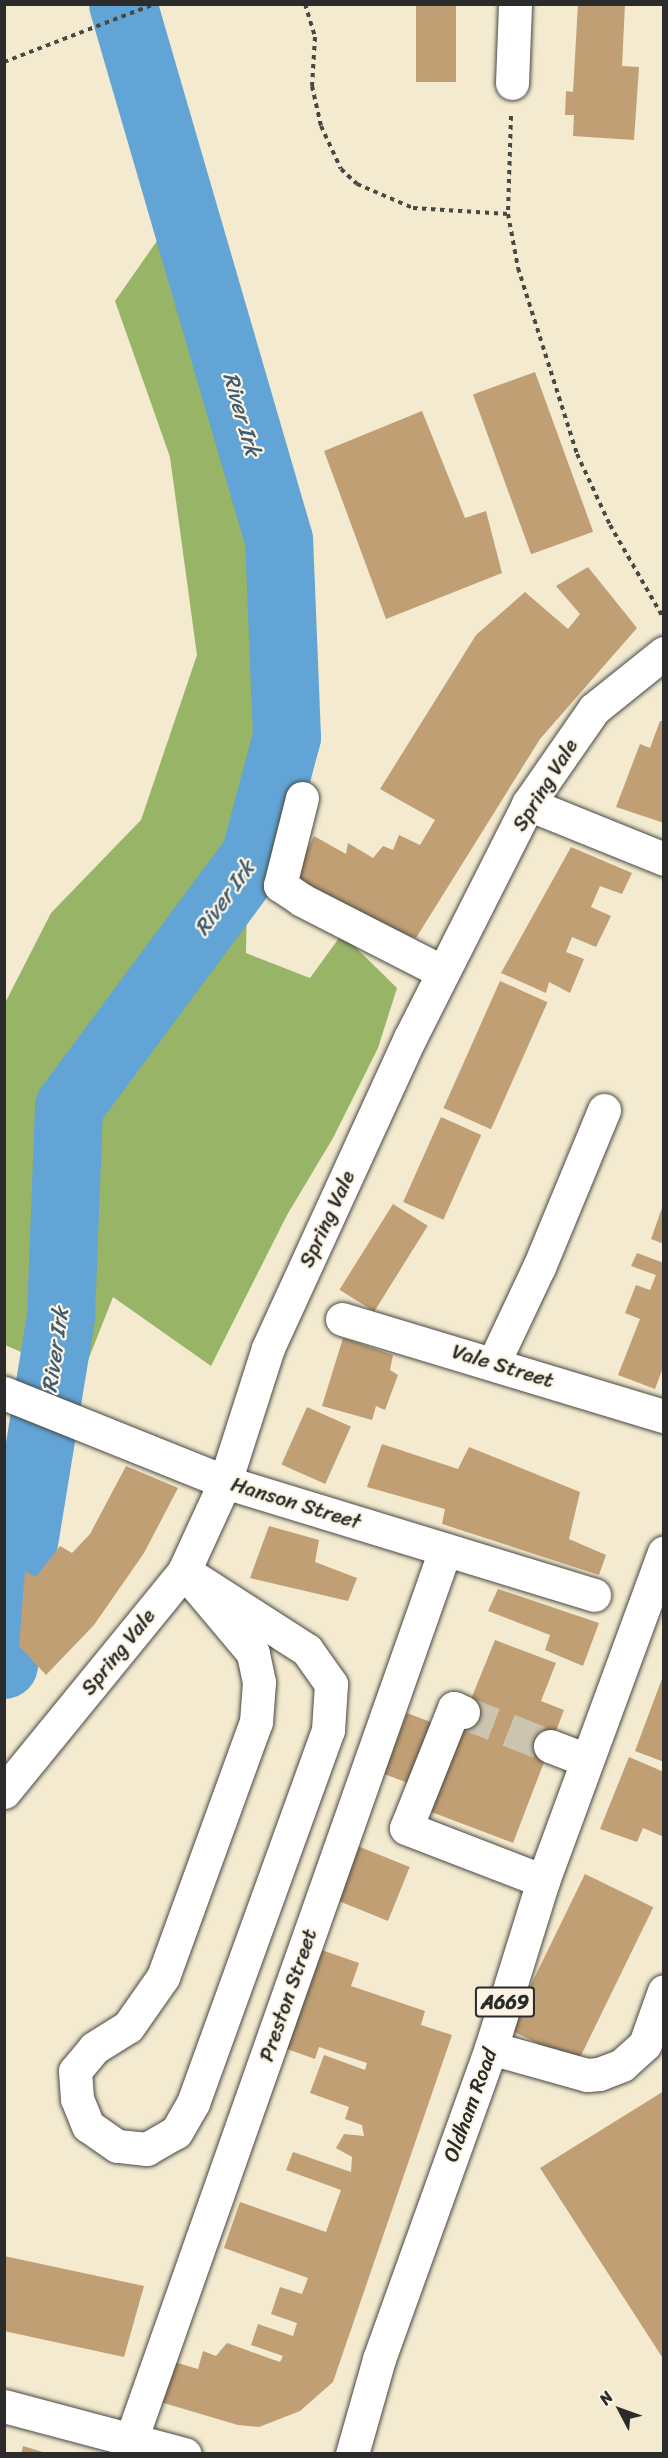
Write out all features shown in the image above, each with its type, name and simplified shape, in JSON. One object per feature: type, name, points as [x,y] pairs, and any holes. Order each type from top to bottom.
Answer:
[{"type":"street","points":[[512,83],[515,4]]},
{"type":"street","name":"Spring Vale","points":[[4,1792],[184,1571],[225,1482],[268,1348],[443,972],[528,804],[594,709],[663,653]]},
{"type":"street","points":[[302,798],[280,885],[302,900],[443,972]]},
{"type":"street","points":[[528,804],[663,859]]},
{"type":"street","points":[[494,1362],[539,1267],[604,1110]]},
{"type":"street","name":"Vale Street","points":[[342,1319],[494,1362],[663,1416]]},
{"type":"street","name":"Hanson Street","points":[[8,1395],[225,1482],[594,1595]]},
{"type":"street","name":"Preston Street","points":[[128,2447],[445,1550]]},
{"type":"street","name":"Oldham Road","points":[[352,2454],[379,2359],[491,2048],[543,1881],[586,1760],[654,1607],[663,1553]]},
{"type":"street","points":[[184,1571],[307,1650],[331,1684],[328,1730],[193,2103],[176,2132],[147,2149],[117,2146],[88,2126],[77,2099],[75,2071],[94,2048],[128,2027],[163,1977],[256,1722],[259,1682],[253,1653],[184,1571]]},
{"type":"street","points":[[463,1712],[454,1708],[406,1828],[543,1881]]},
{"type":"street","points":[[550,1746],[586,1760]]},
{"type":"street","points":[[491,2048],[587,2075],[599,2074],[622,2065],[645,2044],[663,1992]]},
{"type":"street","points":[[4,2406],[128,2447],[185,2454]]},
{"type":"path","points":[[7,61],[154,4]]},
{"type":"path","points":[[305,4],[315,37],[312,86],[321,126],[341,169],[357,184],[413,208],[508,214]]},
{"type":"path","points":[[512,83],[508,214],[518,268],[577,454],[610,525],[663,618]]},
{"type":"green space","points":[[166,228],[226,419],[297,571],[302,722],[247,897],[246,953],[310,978],[342,934],[397,988],[378,1048],[333,1138],[287,1215],[211,1366],[113,1297],[81,1378],[5,1345],[4,1005],[51,913],[141,820],[197,655],[170,457],[115,301]]},
{"type":"building","points":[[416,4],[456,4],[456,82],[416,82]]},
{"type":"building","points":[[578,4],[625,4],[622,66],[639,67],[634,140],[573,136],[574,115],[565,115],[566,91],[573,92]]},
{"type":"building","points":[[535,372],[593,532],[531,554],[473,395]]},
{"type":"building","points":[[422,411],[465,518],[486,511],[502,573],[386,619],[324,451]]},
{"type":"building","points":[[588,567],[637,628],[540,739],[416,938],[322,904],[292,881],[314,836],[346,854],[348,843],[373,858],[383,846],[393,850],[399,835],[420,845],[435,820],[380,789],[476,635],[525,592],[568,629],[580,614],[556,586]]},
{"type":"building","points":[[660,721],[664,721],[664,823],[616,807],[640,744],[650,748]]},
{"type":"building","points":[[571,847],[632,873],[622,894],[600,886],[591,907],[611,916],[596,947],[572,937],[566,952],[584,959],[570,993],[549,982],[546,993],[501,973]]},
{"type":"building","points":[[500,981],[548,1002],[491,1129],[443,1108]]},
{"type":"building","points":[[441,1117],[481,1135],[443,1220],[403,1202]]},
{"type":"building","points":[[393,1204],[428,1226],[374,1311],[339,1290]]},
{"type":"building","points":[[664,1205],[664,1244],[651,1239]]},
{"type":"building","points":[[637,1253],[664,1263],[664,1365],[655,1389],[618,1375],[640,1319],[625,1313],[636,1285],[650,1290],[656,1275],[631,1266]]},
{"type":"building","points":[[343,1338],[393,1355],[390,1370],[398,1375],[385,1410],[376,1406],[372,1420],[322,1406]]},
{"type":"building","points":[[307,1407],[351,1427],[325,1484],[281,1465]]},
{"type":"building","points":[[382,1444],[458,1469],[469,1447],[580,1492],[569,1539],[606,1555],[599,1575],[442,1524],[445,1509],[367,1487]]},
{"type":"building","points":[[126,1466],[178,1488],[144,1553],[94,1625],[46,1675],[19,1646],[25,1571],[36,1577],[60,1546],[72,1553],[90,1534]]},
{"type":"building","points":[[269,1526],[319,1540],[315,1562],[357,1578],[348,1601],[250,1578]]},
{"type":"building","points":[[498,1589],[599,1623],[583,1666],[545,1650],[550,1635],[488,1611]]},
{"type":"building","points":[[495,1640],[556,1663],[541,1701],[564,1710],[513,1843],[426,1810]]},
{"type":"building","points":[[664,1676],[664,1762],[635,1751]]},
{"type":"building","points":[[407,1713],[436,1724],[413,1785],[384,1774]]},
{"type":"building","points":[[629,1757],[664,1772],[664,1837],[643,1828],[637,1842],[600,1829]]},
{"type":"building","points":[[355,1845],[410,1867],[388,1921],[333,1899]]},
{"type":"building","points":[[585,1874],[653,1907],[577,2063],[509,2029]]},
{"type":"building","points":[[310,1946],[359,1963],[351,1986],[425,2011],[421,2025],[452,2035],[333,2382],[300,2411],[259,2427],[238,2425],[157,2401],[171,2361],[198,2369],[203,2351],[216,2356],[227,2343],[280,2362],[283,2356],[251,2345],[258,2324],[293,2336],[297,2323],[271,2314],[280,2287],[302,2294],[308,2278],[224,2248],[240,2202],[326,2232],[341,2190],[286,2170],[293,2152],[351,2172],[352,2157],[336,2148],[344,2134],[364,2136],[362,2125],[345,2119],[349,2107],[310,2093],[324,2055],[365,2070],[367,2063],[319,2047],[315,2059],[276,2045]]},
{"type":"building","points":[[664,2091],[664,2360],[540,2168]]},
{"type":"building","points":[[4,2256],[144,2286],[124,2357],[4,2331]]},
{"type":"building","points":[[23,2446],[46,2453],[46,2454],[21,2454]]},
{"type":"waterway","name":"River Irk","points":[[4,1665],[61,1316],[69,1107],[255,857],[287,737],[279,540],[123,4]]},
{"type":"tunnel","points":[[463,1712],[550,1746]]}]
